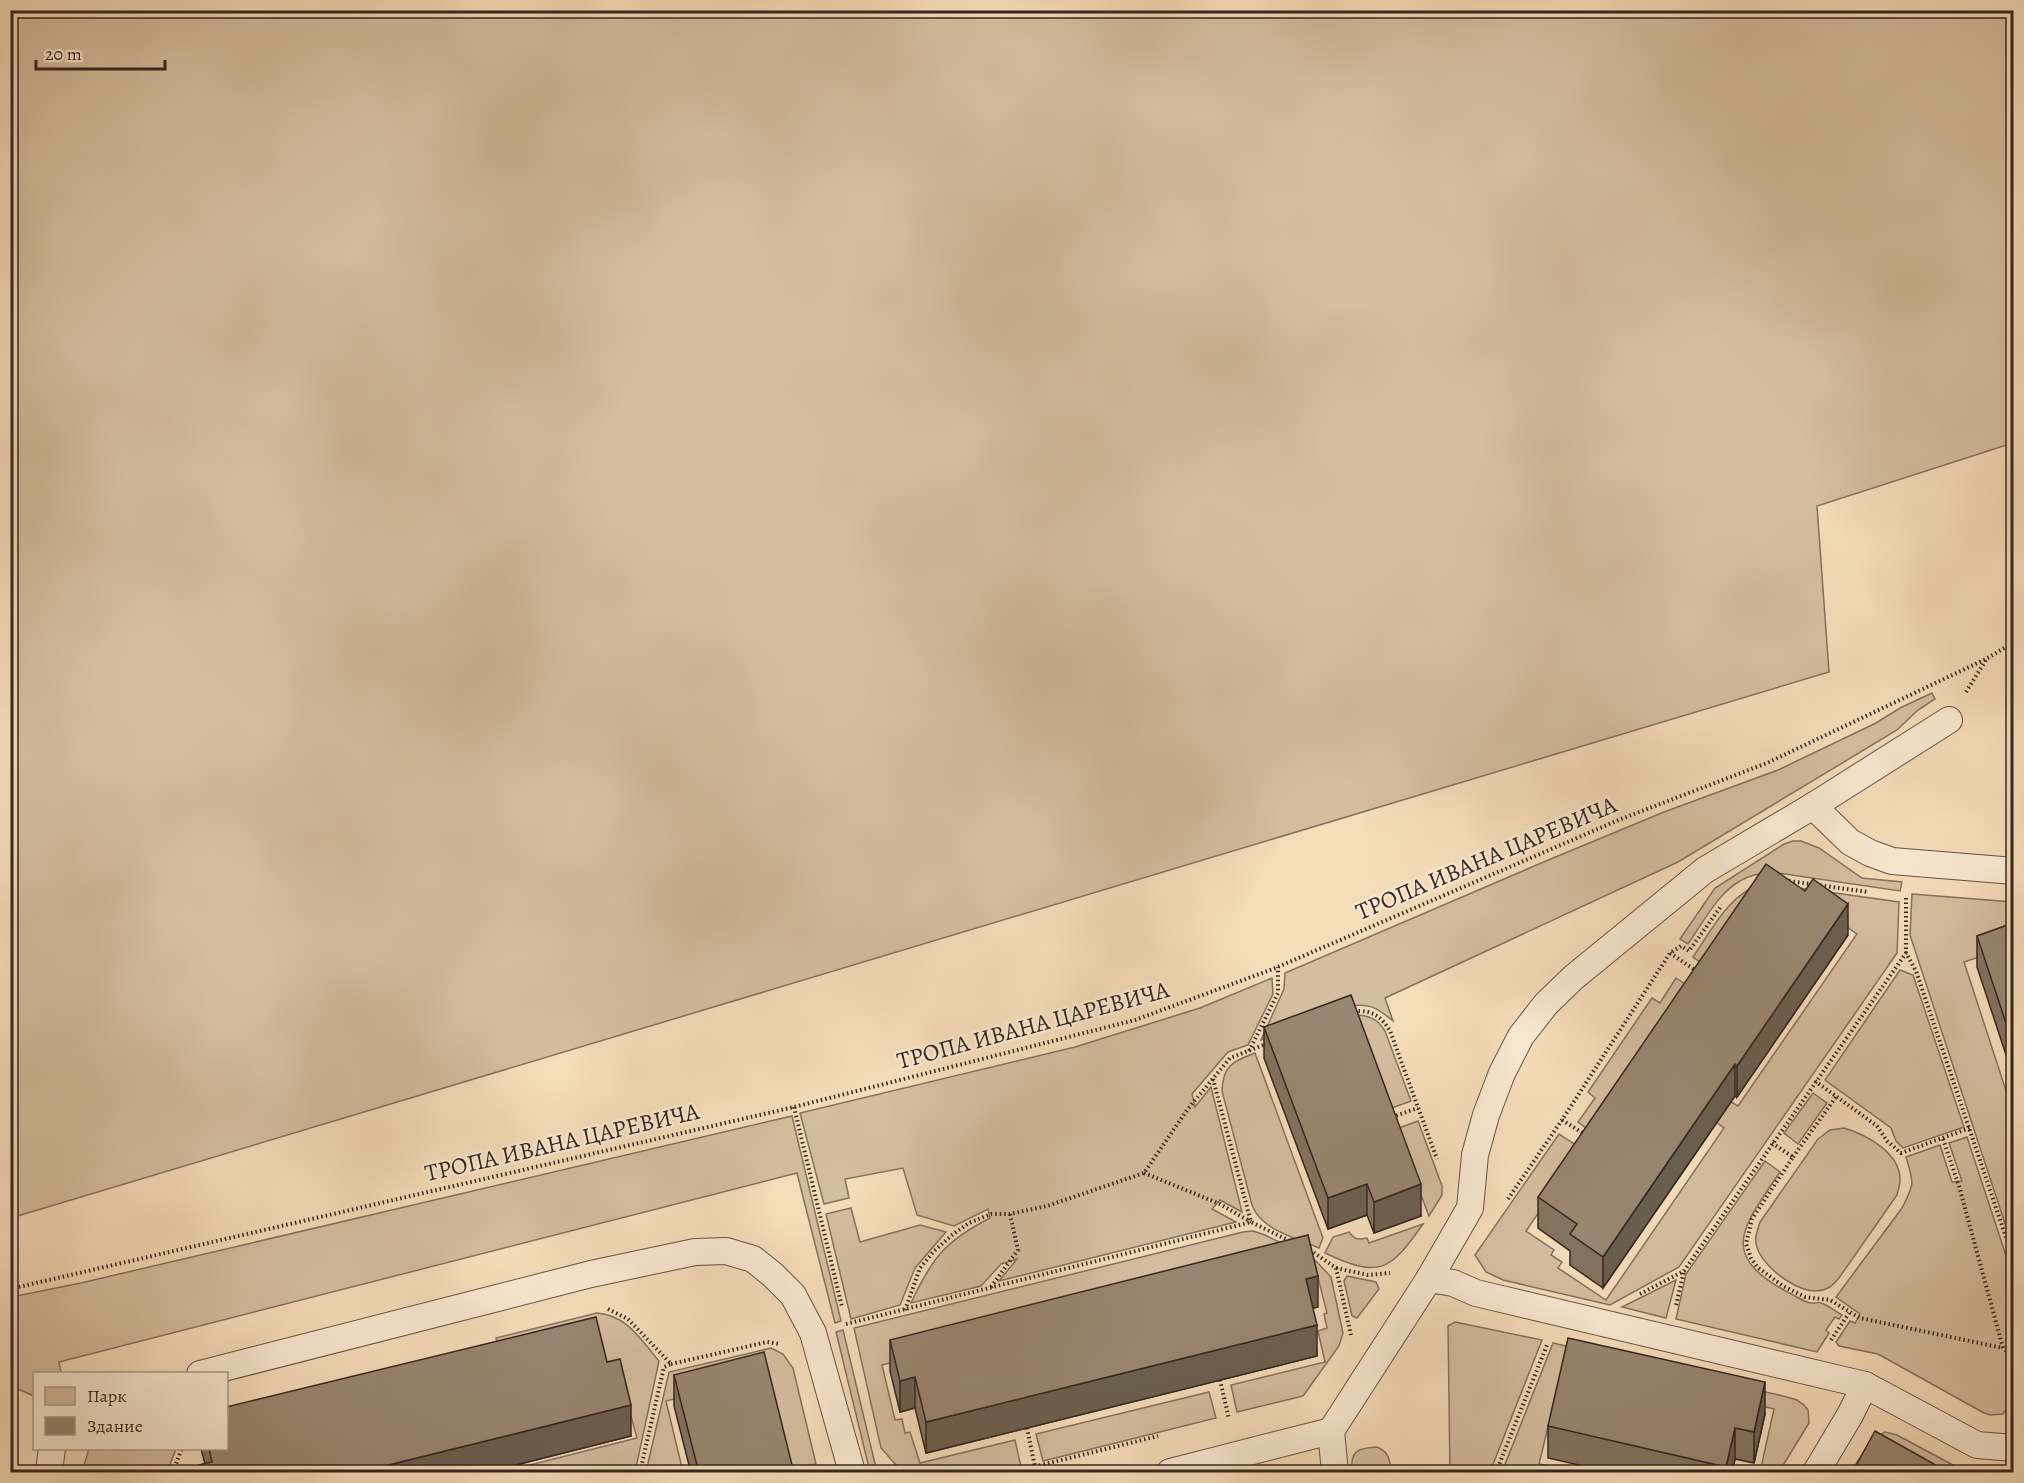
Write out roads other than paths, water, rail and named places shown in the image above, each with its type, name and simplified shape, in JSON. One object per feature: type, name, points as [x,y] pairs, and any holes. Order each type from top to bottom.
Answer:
[{"type":"lane","points":[[1335,1473],[1331,1431],[1429,1280],[1470,1208],[1475,1155],[1486,1115],[1502,1073],[1521,1036],[1546,1004],[1574,977],[1705,870],[1813,806],[1949,720]]},
{"type":"lane","points":[[1813,806],[1850,842],[1892,861],[2013,871]]},
{"type":"lane","points":[[208,1372],[591,1274],[695,1252],[726,1251],[753,1259],[774,1275],[793,1295],[813,1333],[852,1473]]},
{"type":"lane","points":[[1429,1280],[1453,1283],[1476,1293],[1864,1385],[1977,1445],[2013,1448]]},
{"type":"lane","points":[[1816,1473],[1850,1415],[1864,1385]]},
{"type":"lane","points":[[1170,1473],[1331,1431]]},
{"type":"lane","points":[[49,1473],[52,1450]]}]
